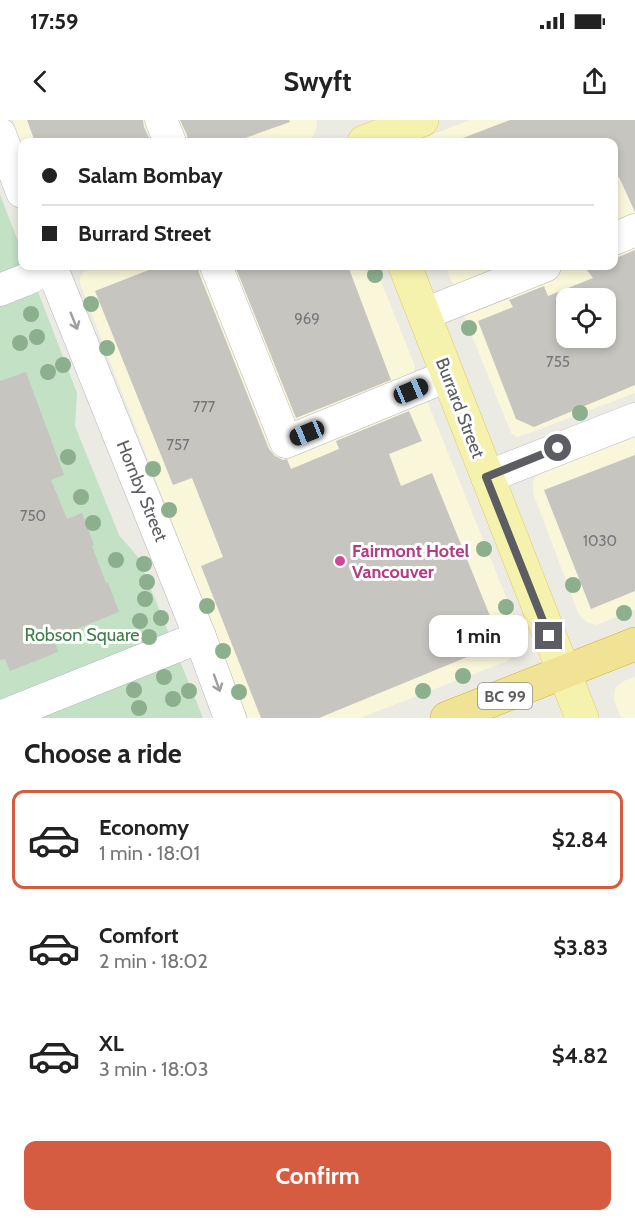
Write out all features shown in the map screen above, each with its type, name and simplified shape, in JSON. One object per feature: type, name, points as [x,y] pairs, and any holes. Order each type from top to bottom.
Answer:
[{"type":"highway","name":"BC 99","points":[[447,718],[635,644]]},
{"type":"main road","points":[[348,120],[355,138]]},
{"type":"main road","points":[[375,138],[422,120]]},
{"type":"main road","name":"Burrard Street","points":[[407,270],[582,718]]},
{"type":"street","points":[[161,120],[168,138]]},
{"type":"street","points":[[0,134],[18,181]]},
{"type":"street","points":[[618,236],[635,230]]},
{"type":"street","points":[[0,290],[44,270]]},
{"type":"street","name":"Hornby Street","points":[[54,270],[230,718]]},
{"type":"street","points":[[218,270],[286,442],[447,376]]},
{"type":"street","points":[[424,314],[535,270]]},
{"type":"street","points":[[486,477],[635,418]]},
{"type":"street","points":[[0,717],[200,637]]},
{"type":"shaded area","points":[[13,120],[316,120],[317,123],[311,138],[19,138]]},
{"type":"shaded area","points":[[470,120],[635,120],[635,216],[618,222],[618,138],[423,138]]},
{"type":"shaded area","points":[[635,240],[635,393],[517,437],[511,433],[462,311],[471,305],[561,270],[618,270],[618,247]]},
{"type":"shaded area","points":[[86,270],[377,270],[415,366],[412,373],[428,403],[519,629],[520,646],[513,656],[507,661],[360,718],[248,718],[80,284],[82,274]]},
{"type":"shaded area","points":[[447,270],[499,270],[457,286],[453,284]]},
{"type":"shaded area","points":[[635,436],[635,610],[596,625],[587,622],[579,615],[533,493],[533,482],[542,472]]},
{"type":"shaded area","points":[[635,677],[635,718],[621,718],[614,700],[615,689],[624,681]]},
{"type":"green space","name":"Robson Square","points":[[0,195],[18,241],[18,270],[30,270],[77,393],[75,426],[119,535],[138,557],[203,718],[0,718]]},
{"type":"building","points":[[27,120],[143,120],[149,138],[34,138]]},
{"type":"building","points":[[180,120],[289,120],[290,122],[245,138],[187,138]]},
{"type":"building","points":[[510,120],[635,120],[635,212],[618,177],[618,138],[463,138]]},
{"type":"building","points":[[635,250],[635,385],[534,427],[516,419],[478,321],[513,307],[509,300],[544,286],[548,296],[556,293],[556,348],[616,348],[616,288],[568,288],[593,278],[587,270],[618,270],[618,257]]},
{"type":"building","name":"Fairmont Hotel Vancouver","points":[[149,270],[199,270],[269,449],[275,456],[283,460],[287,459],[291,469],[339,449],[336,441],[409,411],[422,441],[389,454],[401,486],[432,473],[501,643],[319,718],[261,718],[201,566],[223,557],[192,478],[173,485],[95,291]]},
{"type":"building","points":[[237,270],[350,270],[391,380],[296,418]]},
{"type":"building","points":[[26,372],[64,475],[51,480],[67,519],[82,513],[94,545],[92,546],[119,612],[56,637],[54,640],[58,652],[10,671],[5,659],[0,660],[0,381]]},
{"type":"building","points":[[635,455],[635,591],[591,609],[544,490]]},
{"type":"place","name":"Fairmont Hotel Vancouver","points":[[340,561]]},
{"type":"route","points":[[549,636],[486,477],[558,448]]}]
